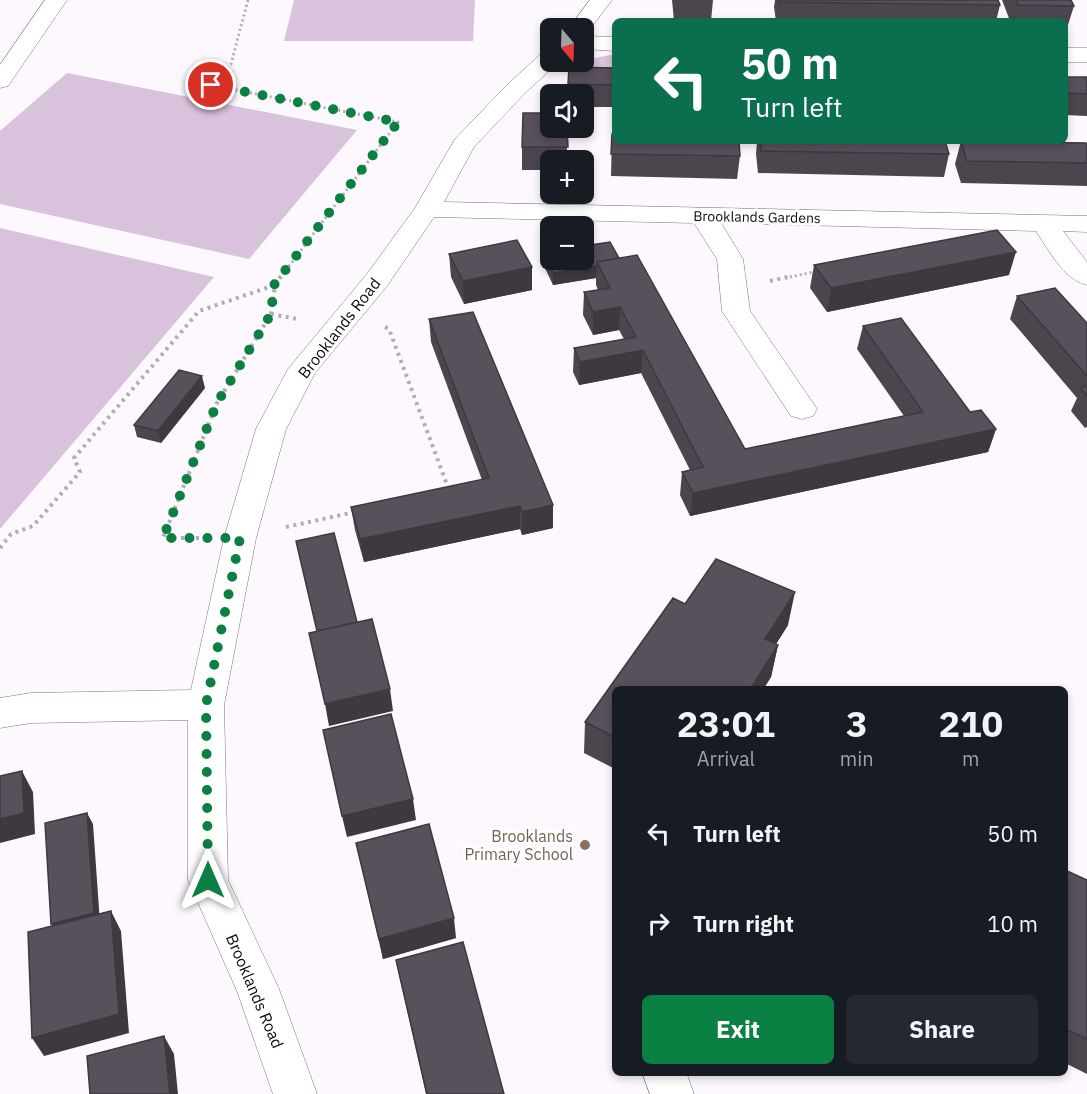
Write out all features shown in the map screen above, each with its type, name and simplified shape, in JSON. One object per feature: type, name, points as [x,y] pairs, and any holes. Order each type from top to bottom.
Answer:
[{"type":"street","points":[[0,81],[56,0]]},
{"type":"street","points":[[587,18],[601,0]]},
{"type":"street","points":[[594,43],[612,44]]},
{"type":"street","points":[[1068,55],[1087,55]]},
{"type":"street","name":"Brooklands Road","points":[[295,1094],[258,989],[208,880],[206,705],[240,538],[271,429],[303,369],[356,305],[427,209],[464,144],[517,87],[540,67]]},
{"type":"street","name":"Brooklands Gardens","points":[[427,209],[1087,224]]},
{"type":"street","points":[[703,216],[730,259],[736,311],[802,409]]},
{"type":"street","points":[[1044,223],[1068,258],[1087,277]]},
{"type":"street","points":[[0,713],[31,708],[206,705]]},
{"type":"street","points":[[665,1076],[672,1094]]},
{"type":"path","points":[[248,0],[231,64],[211,85],[398,122],[274,285],[271,314],[217,403],[163,538],[240,538],[356,512]]},
{"type":"path","points":[[734,288],[824,270]]},
{"type":"path","points":[[0,548],[11,534],[33,526],[80,472],[74,458],[199,311],[274,285]]},
{"type":"path","points":[[356,305],[389,329],[449,491],[438,493]]},
{"type":"shaded area","points":[[294,0],[475,0],[473,41],[284,41]]},
{"type":"shaded area","points":[[612,55],[612,73],[558,72],[594,72],[594,58]]},
{"type":"shaded area","points":[[67,73],[357,130],[249,259],[0,204],[0,131]]},
{"type":"shaded area","points":[[0,228],[214,277],[0,529]]},
{"type":"building","points":[[779,0],[998,0],[1000,5],[779,2]]},
{"type":"building","points":[[1016,0],[1071,0],[1074,6],[1018,5]]},
{"type":"building","points":[[594,68],[612,68],[612,85],[568,84],[569,72],[594,72]]},
{"type":"building","points":[[1068,77],[1087,77],[1087,94],[1068,93]]},
{"type":"building","points":[[523,113],[540,113],[540,138],[568,138],[568,147],[522,147]]},
{"type":"building","points":[[612,134],[612,144],[739,144],[740,156],[611,154]]},
{"type":"building","points":[[1068,143],[1086,143],[1087,146],[1087,163],[967,161],[962,144]]},
{"type":"building","points":[[760,144],[946,144],[949,154],[761,151]]},
{"type":"building","points":[[997,230],[1016,252],[831,288],[814,265]]},
{"type":"building","points":[[517,240],[532,267],[463,281],[449,254]]},
{"type":"building","points":[[610,242],[619,258],[597,262],[597,266],[594,266],[594,244]]},
{"type":"building","points":[[637,255],[745,449],[923,412],[863,326],[901,318],[970,412],[981,410],[996,429],[693,493],[682,472],[703,467],[643,350],[580,362],[574,348],[636,337],[620,307],[593,312],[584,292],[610,288],[597,262]]},
{"type":"building","points":[[552,270],[572,270],[553,273]]},
{"type":"building","points":[[1055,288],[1087,323],[1087,376],[1017,296]]},
{"type":"building","points":[[473,312],[553,505],[522,512],[520,506],[360,539],[351,507],[489,478],[429,319]]},
{"type":"building","points":[[179,370],[202,376],[158,431],[134,425]]},
{"type":"building","points":[[1087,386],[1087,396],[1080,388]]},
{"type":"building","points":[[334,533],[357,622],[317,631],[296,541]]},
{"type":"building","points":[[716,559],[795,592],[765,639],[778,645],[752,686],[612,686],[612,736],[585,722],[673,598],[685,604]]},
{"type":"building","points":[[372,619],[390,689],[325,704],[309,633]]},
{"type":"building","points":[[391,714],[413,799],[342,816],[323,730]]},
{"type":"building","points":[[22,771],[24,813],[0,819],[0,776]]},
{"type":"building","points":[[87,813],[94,913],[51,924],[45,823]]},
{"type":"building","points":[[429,824],[454,918],[379,939],[356,843]]},
{"type":"building","points":[[1068,871],[1087,880],[1087,1039],[1068,1030]]},
{"type":"building","points":[[111,911],[119,1014],[32,1038],[28,932]]},
{"type":"building","points":[[463,942],[504,1094],[427,1094],[396,960]]},
{"type":"building","points":[[164,1036],[170,1094],[90,1094],[87,1056]]},
{"type":"place","name":"Brooklands Primary School","points":[[585,845]]},
{"type":"route","points":[[208,880],[206,705],[240,538],[163,538],[217,403],[271,314],[274,285],[398,122],[211,85]]}]
